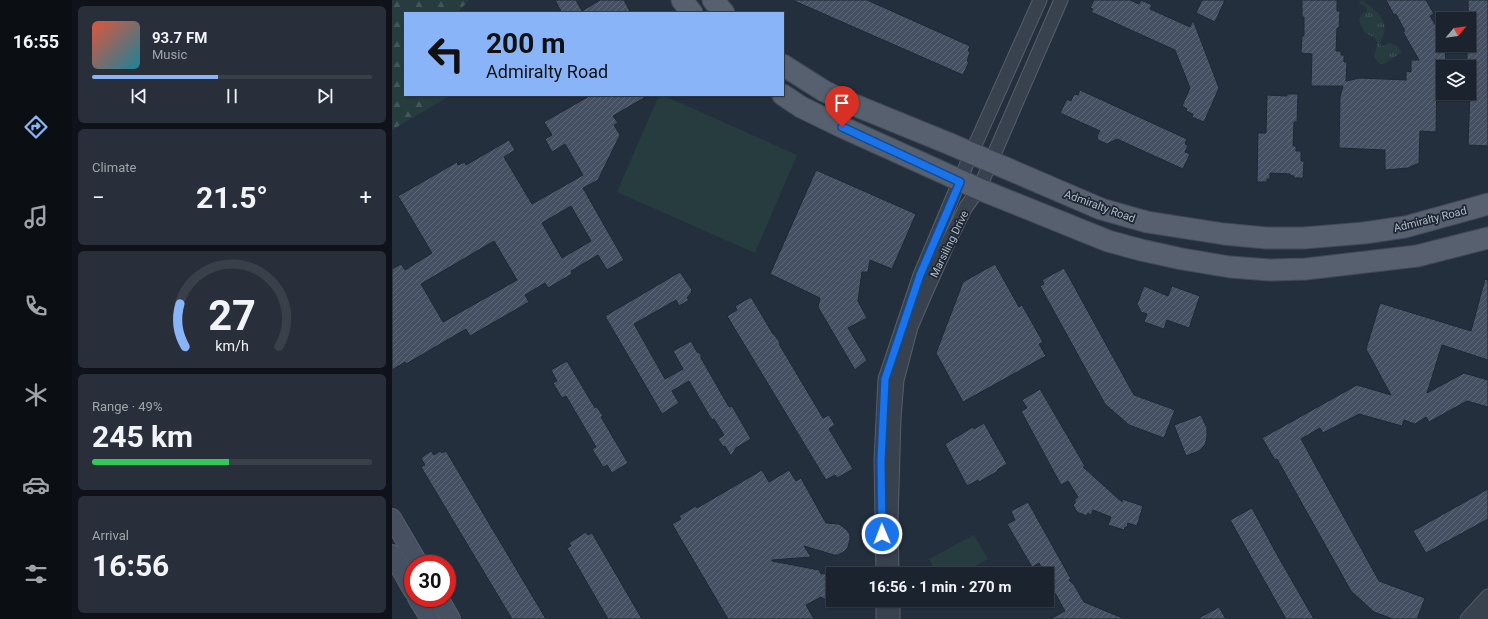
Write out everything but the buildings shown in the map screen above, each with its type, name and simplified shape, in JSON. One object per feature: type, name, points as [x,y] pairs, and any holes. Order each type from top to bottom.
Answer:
[{"type":"main road","points":[[682,0],[691,12]]},
{"type":"main road","points":[[713,0],[723,12]]},
{"type":"main road","name":"Admiralty Road","points":[[784,66],[824,91],[847,102],[1101,209],[1147,222],[1224,234],[1266,238],[1304,238],[1364,233],[1405,227],[1488,204]]},
{"type":"main road","points":[[784,96],[842,127],[970,185],[1108,241],[1182,260],[1230,267],[1270,270],[1306,269],[1417,256],[1488,238]]},
{"type":"street","name":"Marsiling Drive","points":[[892,567],[891,520],[894,418],[897,380],[911,327],[952,234],[966,207],[970,185],[971,154],[1040,0]]},
{"type":"street","name":"Marsiling Drive","points":[[882,567],[881,460],[885,379],[920,275],[970,185],[990,162],[1061,0]]},
{"type":"street","points":[[392,518],[414,555]]},
{"type":"street","points":[[392,554],[404,575]]},
{"type":"street","points":[[1467,619],[1488,596]]},
{"type":"street","points":[[423,607],[430,619]]},
{"type":"street","points":[[445,607],[452,619]]},
{"type":"street","points":[[883,607],[883,619]]},
{"type":"street","points":[[893,607],[893,619]]},
{"type":"street","points":[[1482,619],[1488,612]]},
{"type":"green space","points":[[392,0],[469,0],[458,12],[404,12],[404,96],[449,96],[392,130]]},
{"type":"green space","points":[[1361,0],[1382,18],[1385,29],[1380,43],[1381,47],[1389,43],[1396,45],[1402,52],[1384,64],[1378,63],[1374,56],[1377,46],[1376,40],[1364,31],[1359,20],[1362,14],[1367,11],[1366,7],[1359,3]]},
{"type":"green space","points":[[659,96],[664,96],[797,155],[755,253],[617,192]]},
{"type":"green space","points":[[974,535],[988,559],[974,567],[933,567],[929,559]]},
{"type":"route","points":[[842,127],[960,182],[920,275],[885,379],[881,460],[882,534]]}]
